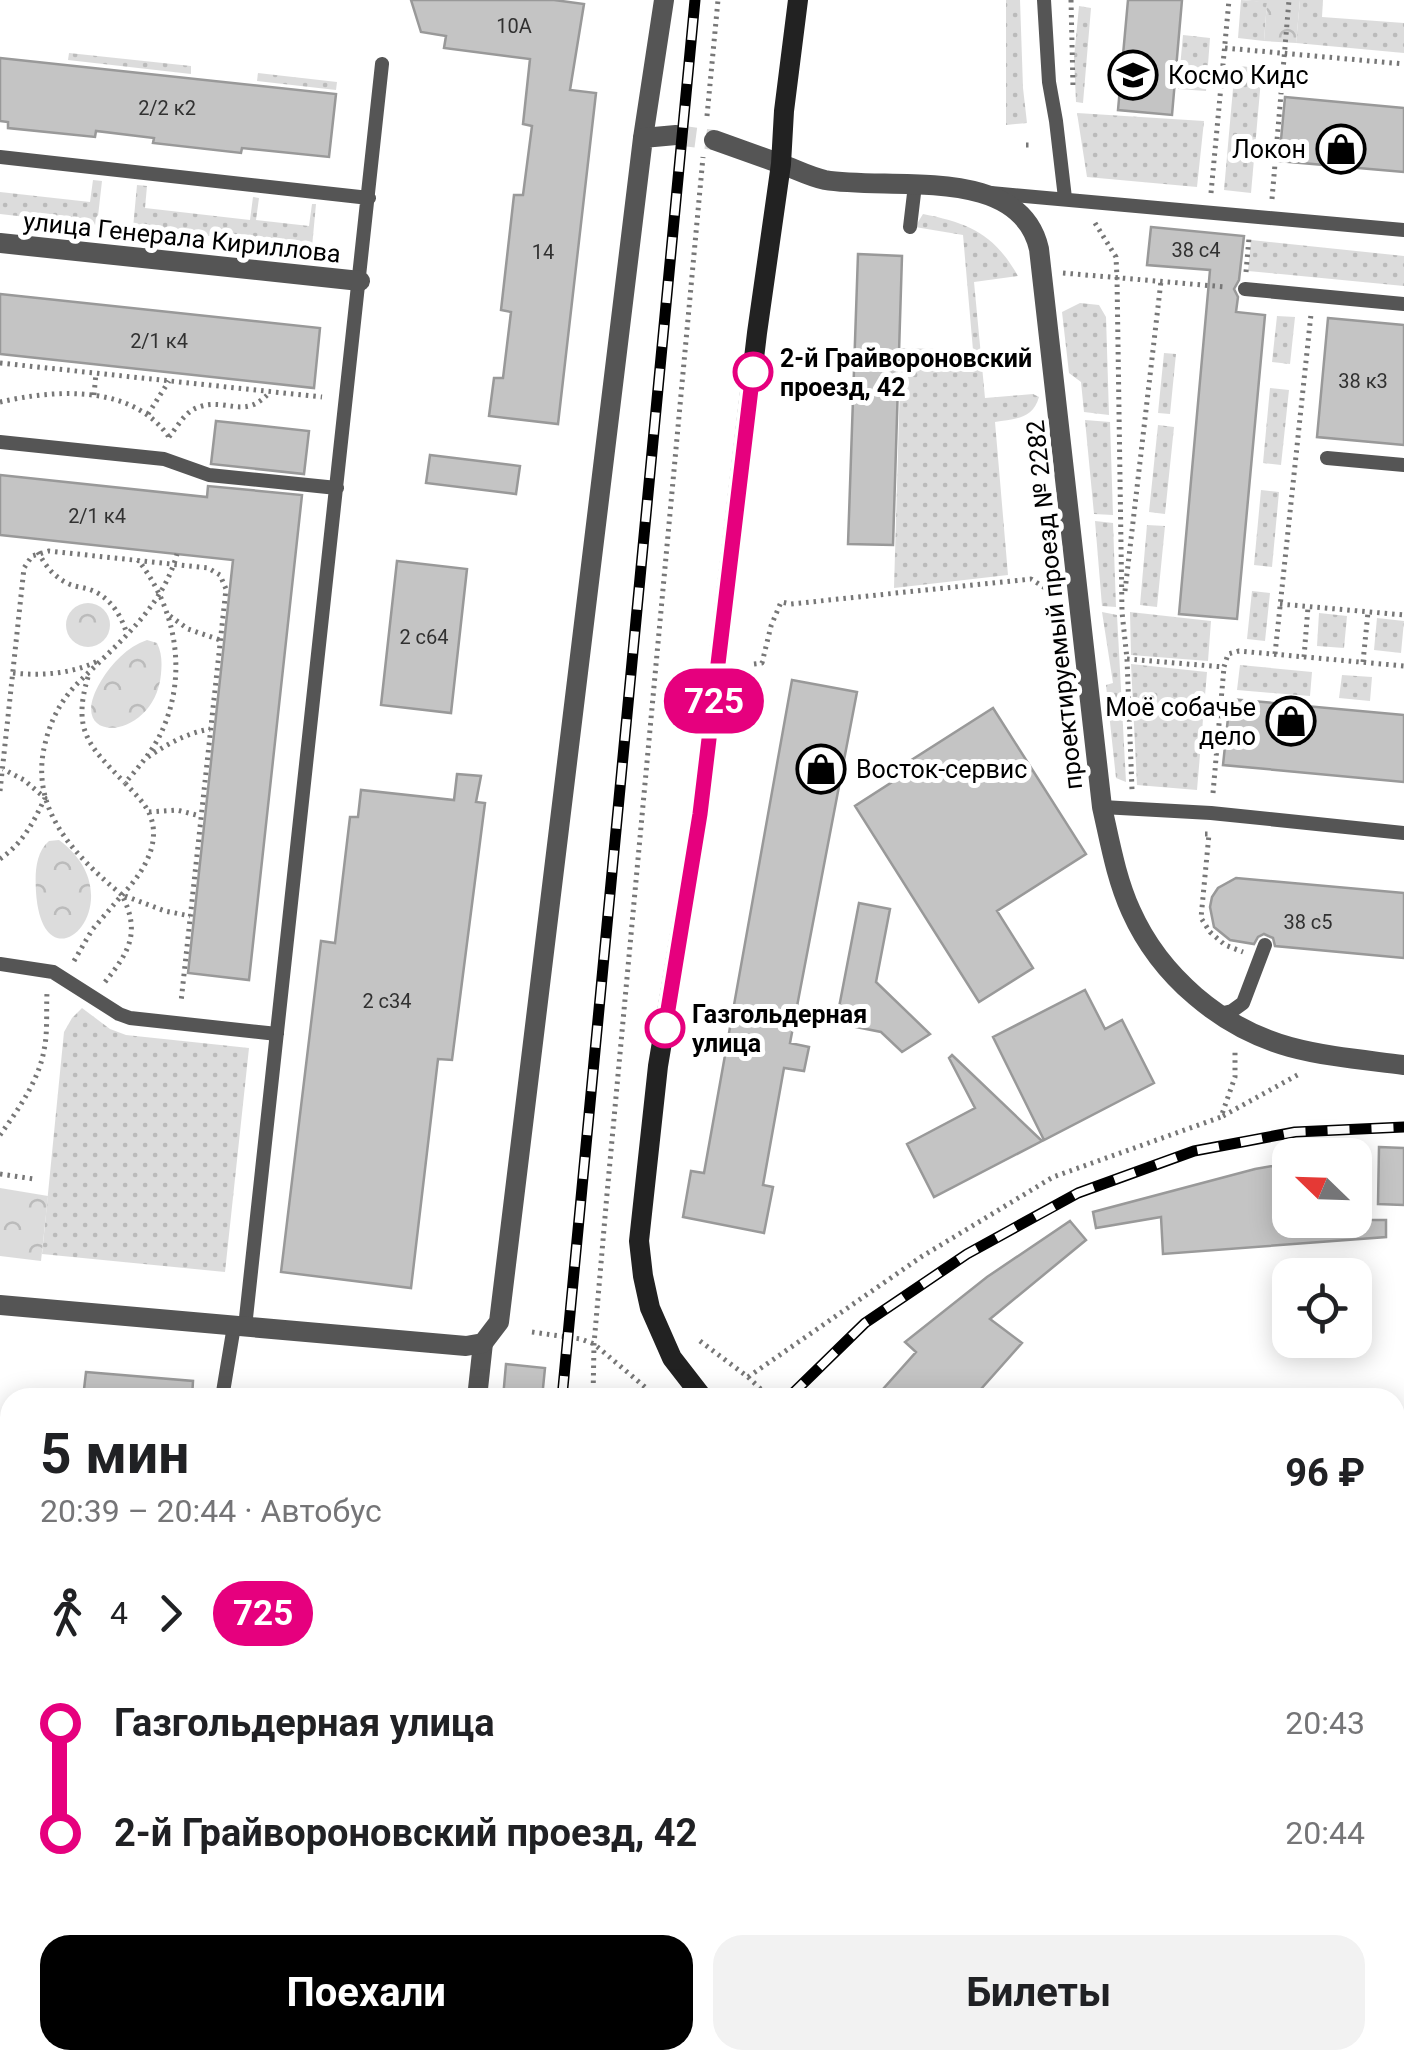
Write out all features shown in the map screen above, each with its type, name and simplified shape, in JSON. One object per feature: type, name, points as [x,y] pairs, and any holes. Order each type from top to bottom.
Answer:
[{"type":"main road","points":[[696,1388],[672,1358],[656,1324],[643,1276],[640,1241],[658,1066],[700,814],[798,0]]},
{"type":"street","points":[[478,1388],[483,1342],[499,1322],[643,138],[664,0]]},
{"type":"street","points":[[643,138],[676,134]]},
{"type":"street","name":"проектируемый проезд № 2282","points":[[708,139],[824,180],[984,192],[1025,216],[1035,232],[1042,272],[1102,807],[1114,866],[1131,912],[1158,958],[1190,992],[1225,1018],[1288,1046],[1404,1065]]},
{"type":"street","name":"улица Генерала Кириллова","points":[[0,243],[360,282]]},
{"type":"street","points":[[0,1305],[466,1346],[483,1342]]},
{"type":"lane","points":[[1044,0],[1049,82],[1064,198]]},
{"type":"lane","points":[[224,1388],[240,1326],[277,1034],[382,64]]},
{"type":"lane","points":[[0,157],[369,198]]},
{"type":"lane","points":[[910,227],[915,184]]},
{"type":"lane","points":[[984,192],[1404,230]]},
{"type":"lane","points":[[1245,289],[1404,304]]},
{"type":"lane","points":[[0,442],[164,460],[209,474],[337,488]]},
{"type":"lane","points":[[1327,458],[1404,464]]},
{"type":"lane","points":[[1102,807],[1404,833]]},
{"type":"lane","points":[[1225,1018],[1243,1004],[1265,945]]},
{"type":"lane","points":[[0,964],[48,970],[124,1016],[277,1034]]},
{"type":"path","points":[[593,1388],[594,1344],[718,0]]},
{"type":"path","points":[[1070,10],[1071,0]]},
{"type":"path","points":[[1209,211],[1229,0]]},
{"type":"path","points":[[1270,217],[1289,0]]},
{"type":"path","points":[[1225,48],[1404,64]]},
{"type":"path","points":[[1042,272],[1245,289],[1251,215]]},
{"type":"path","points":[[1092,218],[1116,257],[1122,612],[1132,793]]},
{"type":"path","points":[[1122,612],[1160,281]]},
{"type":"path","points":[[1275,654],[1312,295]]},
{"type":"path","points":[[0,363],[322,398]]},
{"type":"path","points":[[94,396],[96,373]]},
{"type":"path","points":[[148,414],[169,381]]},
{"type":"path","points":[[169,437],[194,409],[210,405],[249,407],[270,392]]},
{"type":"path","points":[[0,402],[64,393],[127,404],[148,414],[169,437],[180,464]]},
{"type":"path","points":[[0,791],[24,568],[28,560],[38,552],[49,551],[215,571],[226,589],[178,1023]]},
{"type":"path","points":[[38,552],[60,579],[94,590],[106,599],[119,614],[127,635]]},
{"type":"path","points":[[176,554],[159,594],[127,635],[60,706],[47,736],[41,770],[53,819],[98,876],[122,895],[190,916]]},
{"type":"path","points":[[125,783],[146,759],[163,727],[173,696],[176,658],[168,614],[138,560]]},
{"type":"path","points":[[754,664],[762,663],[781,602],[792,604],[1030,579],[1065,600],[1079,600]]},
{"type":"path","points":[[1280,604],[1404,615]]},
{"type":"path","points":[[1304,657],[1308,607]]},
{"type":"path","points":[[1112,610],[1122,612]]},
{"type":"path","points":[[1363,662],[1368,612]]},
{"type":"path","points":[[168,614],[188,629],[220,640]]},
{"type":"path","points":[[1212,796],[1224,667],[1232,651],[1404,666]]},
{"type":"path","points":[[13,673],[54,674],[104,658]]},
{"type":"path","points":[[1127,659],[1224,667]]},
{"type":"path","points":[[66,980],[92,930],[142,871],[152,847],[149,812],[97,754],[83,726],[82,699],[89,673]]},
{"type":"path","points":[[146,759],[172,742],[210,730]]},
{"type":"path","points":[[2,769],[24,780],[45,798]]},
{"type":"path","points":[[0,859],[30,830],[45,798]]},
{"type":"path","points":[[149,812],[177,810],[201,816]]},
{"type":"path","points":[[1209,834],[1201,918],[1225,945],[1250,954]]},
{"type":"path","points":[[93,997],[120,963],[131,938],[130,917],[122,895]]},
{"type":"path","points":[[0,1135],[29,1088],[44,1049],[48,970]]},
{"type":"path","points":[[1221,1117],[1235,1077],[1235,1045],[1225,1018]]},
{"type":"path","points":[[748,1377],[921,1257],[1054,1177],[1221,1117],[1308,1069],[1325,1055]]},
{"type":"path","points":[[0,1174],[34,1178]]},
{"type":"path","points":[[532,1332],[594,1344],[646,1388]]},
{"type":"path","points":[[700,1341],[760,1388]]},
{"type":"green space","points":[[1006,0],[1020,0],[1027,123],[1006,125]]},
{"type":"green space","points":[[1241,0],[1267,2],[1264,41],[1238,38]]},
{"type":"green space","points":[[1244,0],[1300,0],[1296,43],[1264,41],[1267,3]]},
{"type":"green space","points":[[1300,0],[1323,0],[1322,17],[1404,23],[1404,53],[1296,43]]},
{"type":"green space","points":[[1079,6],[1091,8],[1083,103],[1076,102],[1074,58]]},
{"type":"green space","points":[[1183,35],[1210,38],[1206,91],[1178,89]]},
{"type":"green space","points":[[69,53],[191,66],[191,74],[68,60]]},
{"type":"green space","points":[[1235,66],[1262,68],[1251,193],[1224,190]]},
{"type":"green space","points":[[258,73],[337,82],[336,90],[257,81]]},
{"type":"green space","points":[[1077,113],[1204,121],[1197,187],[1087,177]]},
{"type":"green space","points":[[93,180],[102,181],[97,225],[0,214],[0,192],[90,202]]},
{"type":"green space","points":[[137,185],[147,186],[145,208],[250,220],[253,197],[259,198],[256,220],[309,226],[312,204],[316,204],[312,247],[133,228]]},
{"type":"green space","points":[[923,214],[967,226],[990,240],[1018,276],[974,282],[985,398],[1033,394],[1039,397],[1028,414],[995,422],[1008,575],[894,588],[901,348],[973,350],[963,235],[915,227]]},
{"type":"green space","points":[[1251,240],[1404,256],[1404,286],[1248,271]]},
{"type":"green space","points":[[1080,303],[1099,305],[1106,317],[1109,415],[1084,412],[1081,382],[1069,373],[1062,312]]},
{"type":"green space","points":[[1277,316],[1295,317],[1290,364],[1272,362]]},
{"type":"green space","points":[[1164,353],[1176,354],[1170,414],[1158,413]]},
{"type":"green space","points":[[1270,388],[1289,390],[1281,465],[1263,463]]},
{"type":"green space","points":[[1085,420],[1110,422],[1113,515],[1094,514]]},
{"type":"green space","points":[[1158,425],[1174,427],[1165,514],[1149,512]]},
{"type":"green space","points":[[1261,490],[1279,492],[1272,567],[1254,565]]},
{"type":"green space","points":[[1095,521],[1113,523],[1116,607],[1102,606]]},
{"type":"green space","points":[[1147,525],[1165,526],[1157,607],[1140,605]]},
{"type":"green space","points":[[1252,591],[1270,593],[1265,641],[1247,639]]},
{"type":"green space","points":[[88,603],[103,610],[110,625],[103,640],[88,647],[73,640],[66,625],[73,610]]},
{"type":"green space","points":[[1102,612],[1117,615],[1126,782],[1116,778],[1106,685],[1113,683]]},
{"type":"green space","points":[[1130,612],[1211,621],[1208,661],[1131,655]]},
{"type":"green space","points":[[1319,613],[1347,616],[1344,648],[1317,646]]},
{"type":"green space","points":[[1377,618],[1404,621],[1401,653],[1374,650]]},
{"type":"green space","points":[[147,640],[157,643],[161,654],[155,697],[129,724],[101,726],[93,717],[92,702],[101,681],[121,656]]},
{"type":"green space","points":[[1131,664],[1207,672],[1197,790],[1137,785]]},
{"type":"green space","points":[[1240,665],[1312,672],[1310,696],[1237,690]]},
{"type":"green space","points":[[1342,675],[1372,677],[1370,701],[1339,698]]},
{"type":"green space","points":[[59,840],[82,864],[91,888],[89,911],[80,928],[68,938],[54,937],[42,922],[36,892],[38,858],[49,841]]},
{"type":"green space","points":[[82,1008],[110,1029],[126,1035],[249,1048],[225,1272],[42,1254],[64,1032]]},
{"type":"green space","points":[[0,1188],[48,1196],[41,1261],[0,1256]]},
{"type":"building","points":[[411,0],[554,0],[584,4],[570,90],[596,93],[558,424],[489,416],[494,378],[503,378],[511,312],[501,310],[514,195],[523,195],[532,126],[523,124],[530,59],[444,48],[446,36],[421,32]]},
{"type":"building","points":[[1128,0],[1182,0],[1172,115],[1118,110]]},
{"type":"building","points":[[0,58],[336,94],[329,157],[242,148],[241,153],[153,143],[154,138],[96,131],[95,137],[8,128],[8,122],[0,121]]},
{"type":"building","points":[[1285,97],[1404,108],[1404,172],[1279,161]]},
{"type":"building","points":[[1151,227],[1244,236],[1239,280],[1234,289],[1238,297],[1236,312],[1265,315],[1237,619],[1179,614],[1210,270],[1147,265]]},
{"type":"building","points":[[858,254],[902,256],[893,545],[848,544]]},
{"type":"building","points":[[0,294],[320,328],[314,388],[0,354]]},
{"type":"building","points":[[1328,318],[1404,325],[1404,445],[1317,437]]},
{"type":"building","points":[[216,421],[309,431],[304,474],[211,464]]},
{"type":"building","points":[[430,455],[520,466],[516,494],[426,483]]},
{"type":"building","points":[[0,475],[207,497],[208,486],[302,495],[249,980],[188,973],[233,560],[0,535]]},
{"type":"building","points":[[397,561],[467,569],[451,713],[381,705]]},
{"type":"building","points":[[792,680],[857,692],[790,1043],[809,1047],[804,1071],[784,1068],[763,1185],[773,1187],[764,1233],[683,1217],[691,1171],[704,1173]]},
{"type":"building","points":[[1230,699],[1404,715],[1404,782],[1223,765]]},
{"type":"building","points":[[993,708],[1086,854],[997,911],[1033,968],[979,1002],[855,806],[906,773],[902,766]]},
{"type":"building","points":[[457,774],[481,776],[476,802],[485,803],[452,1060],[438,1059],[411,1288],[281,1272],[321,941],[335,943],[350,817],[358,817],[361,790],[454,800]]},
{"type":"building","points":[[1236,878],[1404,893],[1404,958],[1275,946],[1273,938],[1264,934],[1254,944],[1230,940],[1214,927],[1210,907],[1218,888]]},
{"type":"building","points":[[859,903],[890,909],[876,982],[930,1034],[902,1052],[881,1032],[836,1023]]},
{"type":"building","points":[[1085,990],[1105,1029],[1122,1020],[1154,1083],[1044,1140],[993,1037]]},
{"type":"building","points":[[952,1055],[1042,1141],[934,1197],[907,1144],[975,1108],[949,1058]]},
{"type":"building","points":[[1379,1147],[1404,1148],[1404,1205],[1378,1204]]},
{"type":"building","points":[[1272,1166],[1272,1238],[1372,1238],[1372,1220],[1386,1220],[1386,1237],[1163,1254],[1161,1217],[1096,1228],[1093,1212]]},
{"type":"building","points":[[1070,1221],[1086,1240],[990,1319],[1022,1343],[982,1388],[884,1388],[916,1352],[905,1342],[987,1277]]},
{"type":"building","points":[[506,1364],[545,1368],[543,1388],[504,1388]]},
{"type":"building","points":[[86,1372],[193,1381],[193,1388],[84,1388]]},
{"type":"tunnel","points":[[676,135],[714,140]]},
{"type":"railway","points":[[563,1388],[695,0]]},
{"type":"railway","points":[[798,1388],[865,1323],[967,1254],[1078,1193],[1194,1151],[1295,1132],[1404,1127]]},
{"type":"bus line","name":"725","points":[[665,1028],[700,814],[753,372]]},
{"type":"place","name":"Космо Кидс","points":[[1133,75]]},
{"type":"place","name":"Локон","points":[[1341,149]]},
{"type":"place","name":"2-й Грайвороновский проезд, 42","points":[[753,372]]},
{"type":"place","name":"Моё собачье дело","points":[[1291,721]]},
{"type":"place","name":"Восток-сервис","points":[[821,769]]},
{"type":"place","name":"Газгольдерная улица","points":[[665,1028]]}]
